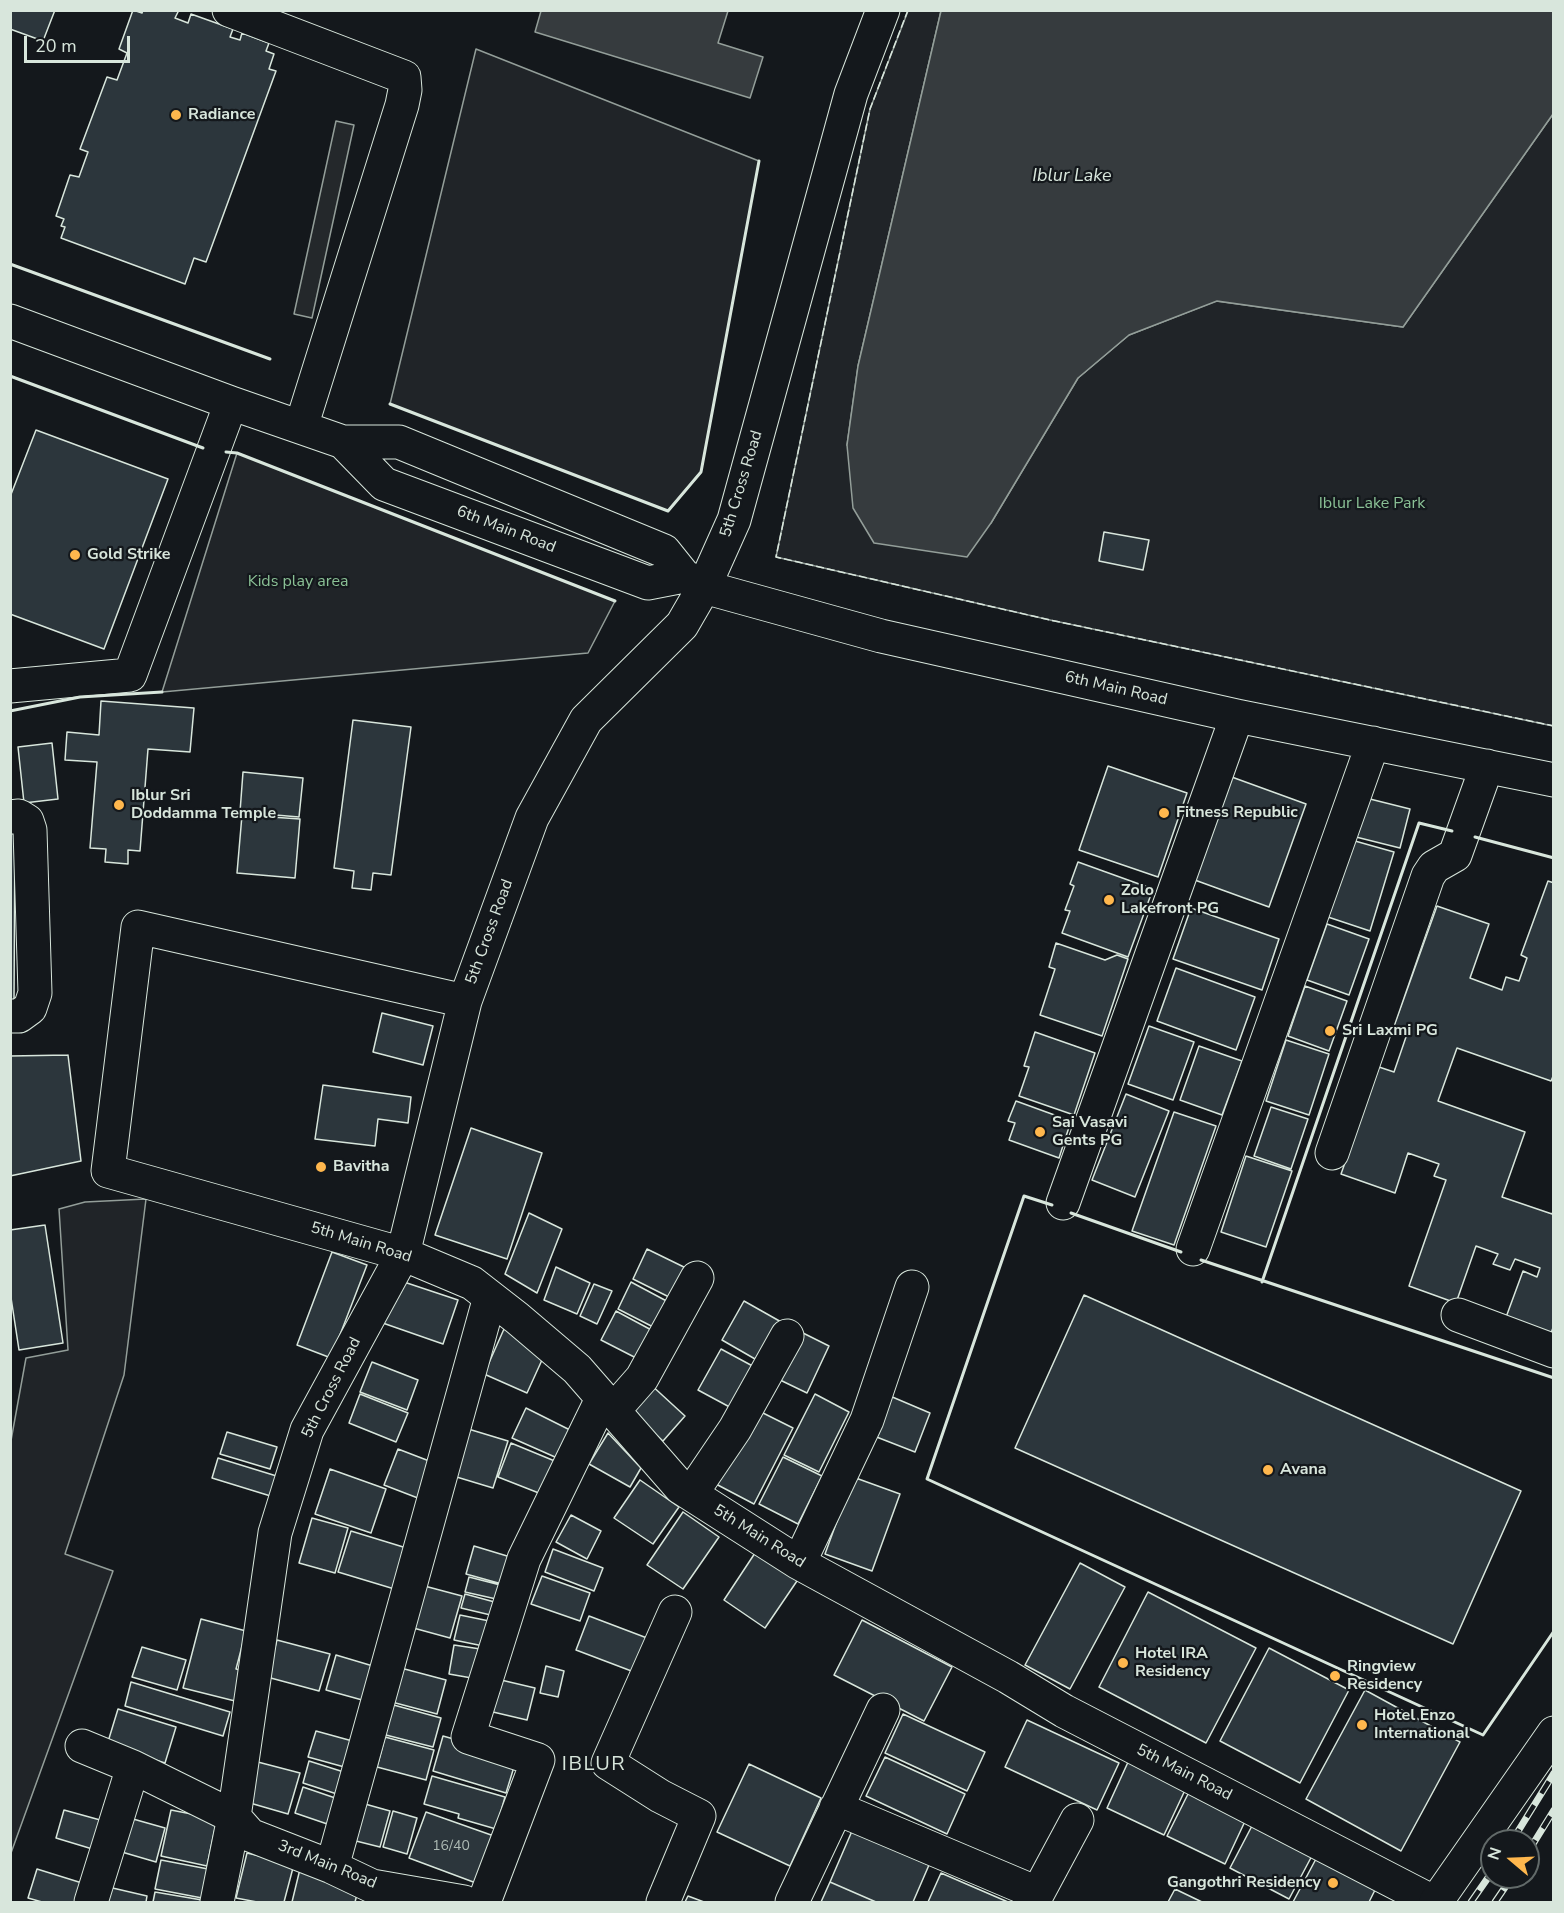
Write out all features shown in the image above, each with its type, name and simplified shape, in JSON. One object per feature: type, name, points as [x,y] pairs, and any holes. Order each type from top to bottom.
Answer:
[{"type":"main road","points":[[229,10],[404,77],[405,90],[402,105],[301,427]]},
{"type":"main road","name":"5th Cross Road","points":[[217,1902],[234,1817],[274,1533],[307,1430],[403,1254],[465,1001],[532,818],[586,720],[682,625],[694,581],[734,520],[851,94],[883,10]]},
{"type":"main road","name":"6th Main Road","points":[[10,321],[343,442],[399,442],[664,551],[694,581]]},
{"type":"main road","points":[[10,686],[130,675],[231,403]]},
{"type":"main road","name":"6th Main Road","points":[[343,442],[384,484],[648,583],[694,581],[881,636],[1237,716],[1554,780]]},
{"type":"main road","points":[[1063,1203],[1237,716]]},
{"type":"main road","points":[[1193,1249],[1373,743]]},
{"type":"main road","points":[[1332,1153],[1428,876],[1434,867],[1455,855],[1486,766]]},
{"type":"main road","points":[[10,817],[19,816],[27,821],[30,830],[35,993],[30,1008],[19,1016],[10,1016]]},
{"type":"main road","name":"5th Main Road","points":[[465,1001],[138,927],[108,1171],[403,1254],[472,1283],[577,1369],[680,1487],[799,1563],[1008,1677],[1064,1711],[1434,1902]]},
{"type":"main road","points":[[484,1902],[538,1760],[468,1737],[524,1559],[608,1405],[642,1378],[697,1278]]},
{"type":"main road","points":[[799,1563],[867,1420],[912,1287]]},
{"type":"main road","points":[[332,1867],[490,1297]]},
{"type":"main road","points":[[1458,1315],[1554,1351]]},
{"type":"main road","points":[[691,1494],[735,1429],[787,1336]]},
{"type":"main road","points":[[663,1902],[699,1816],[660,1796],[608,1762],[675,1612]]},
{"type":"main road","points":[[792,1902],[883,1710]]},
{"type":"main road","points":[[1434,1902],[1554,1733]]},
{"type":"main road","name":"3rd Main Road","points":[[82,1746],[133,1767],[234,1817],[250,1835],[332,1867],[369,1894],[464,1902]]},
{"type":"main road","points":[[91,1902],[133,1767]]},
{"type":"main road","points":[[837,1808],[1035,1898],[1077,1820]]},
{"type":"green space","name":"Iblur Lake Park","points":[[908,11],[941,11],[858,366],[847,445],[991,523],[1078,378],[1129,335],[1216,301],[1403,327],[1553,114],[1553,726],[1050,620],[776,557],[870,109]]},
{"type":"green space","points":[[476,49],[759,161],[701,472],[668,511],[390,404]]},
{"type":"green space","name":"Kids play area","points":[[237,453],[615,601],[588,653],[162,692]]},
{"type":"green space","points":[[146,1199],[124,1375],[65,1554],[113,1571],[11,1853],[10,1446],[26,1358],[68,1350],[59,1209],[85,1202]]},
{"type":"shaded area","points":[[336,121],[354,125],[312,318],[294,314]]},
{"type":"water","points":[[541,11],[728,11],[718,43],[763,57],[750,98],[535,32]]},
{"type":"water","name":"Iblur Lake","points":[[941,11],[1553,11],[1553,114],[1403,327],[1217,301],[1129,335],[1078,378],[991,523],[967,557],[874,543],[853,508],[847,445],[858,366]]},
{"type":"building","points":[[10,10],[55,10],[43,41],[10,29]]},
{"type":"building","name":"Radiance","points":[[133,10],[142,13],[143,10],[179,10],[175,18],[188,23],[191,14],[233,29],[230,37],[240,40],[242,33],[269,43],[266,51],[274,54],[269,69],[276,71],[206,262],[194,258],[185,284],[61,238],[65,227],[61,226],[64,219],[56,216],[70,175],[79,177],[88,152],[80,149],[107,77],[117,80],[127,53],[119,49]]},
{"type":"building","name":"Gold Strike","points":[[36,430],[168,479],[104,649],[10,614],[10,497]]},
{"type":"building","points":[[1104,532],[1149,540],[1143,570],[1099,561]]},
{"type":"building","name":"Iblur Sri Doddamma Temple","points":[[101,701],[194,708],[190,752],[148,749],[140,851],[128,850],[128,864],[105,862],[106,849],[90,848],[97,762],[65,760],[67,732],[99,735]]},
{"type":"building","points":[[353,720],[411,727],[391,875],[373,873],[371,890],[352,888],[354,871],[334,868]]},
{"type":"building","points":[[52,743],[58,799],[24,803],[18,747]]},
{"type":"building","points":[[1108,766],[1187,793],[1158,877],[1079,850]]},
{"type":"building","points":[[243,772],[303,778],[299,817],[240,812]]},
{"type":"building","points":[[1218,772],[1306,804],[1269,907],[1181,875]]},
{"type":"building","points":[[1366,798],[1410,809],[1400,848],[1356,837]]},
{"type":"building","points":[[242,815],[300,819],[295,878],[237,873]]},
{"type":"building","points":[[10,826],[15,826],[14,1001],[10,1001]]},
{"type":"building","points":[[1355,841],[1394,852],[1370,931],[1328,917]]},
{"type":"building","name":"Zolo Lakefront PG","points":[[1078,862],[1153,889],[1128,957],[1062,933],[1070,911],[1065,910],[1074,886],[1070,884]]},
{"type":"building","points":[[1548,881],[1554,883],[1554,1074],[1551,1081],[1457,1048],[1438,1101],[1525,1132],[1502,1197],[1552,1214],[1554,1209],[1554,1325],[1550,1336],[1505,1320],[1523,1271],[1537,1277],[1540,1268],[1515,1259],[1510,1270],[1493,1264],[1498,1254],[1476,1246],[1456,1303],[1409,1286],[1446,1180],[1434,1176],[1439,1164],[1408,1153],[1395,1193],[1341,1174],[1379,1067],[1394,1072],[1407,1034],[1393,1029],[1437,906],[1489,924],[1470,978],[1502,990],[1506,977],[1519,981],[1527,958],[1521,955]]},
{"type":"building","points":[[1191,908],[1279,939],[1262,990],[1173,959]]},
{"type":"building","points":[[1327,924],[1369,939],[1349,995],[1307,980]]},
{"type":"building","points":[[1056,943],[1105,960],[1117,955],[1128,959],[1102,1036],[1040,1015],[1055,969],[1049,967]]},
{"type":"building","points":[[1176,968],[1255,997],[1236,1050],[1157,1021]]},
{"type":"building","points":[[1305,986],[1347,1001],[1329,1051],[1288,1036]]},
{"type":"building","points":[[382,1013],[433,1026],[423,1065],[373,1052]]},
{"type":"building","points":[[1149,1026],[1194,1042],[1173,1100],[1128,1084]]},
{"type":"building","points":[[1035,1032],[1095,1053],[1074,1115],[1019,1096],[1029,1067],[1024,1066]]},
{"type":"building","points":[[1286,1040],[1329,1054],[1309,1115],[1266,1101]]},
{"type":"building","points":[[1199,1046],[1242,1061],[1222,1115],[1180,1100]]},
{"type":"building","points":[[68,1055],[81,1161],[10,1176],[10,1056]]},
{"type":"building","points":[[323,1085],[411,1097],[408,1123],[378,1119],[375,1146],[315,1139]]},
{"type":"building","points":[[1126,1094],[1169,1111],[1135,1197],[1092,1180]]},
{"type":"building","name":"Sai Vasavi Gents PG","points":[[1016,1101],[1071,1121],[1059,1158],[1009,1140],[1015,1123],[1008,1121]]},
{"type":"building","points":[[1271,1107],[1308,1119],[1291,1169],[1254,1156]]},
{"type":"building","points":[[1174,1112],[1216,1126],[1174,1245],[1132,1231]]},
{"type":"building","points":[[471,1128],[542,1153],[507,1259],[435,1235]]},
{"type":"building","points":[[1246,1156],[1292,1171],[1266,1247],[1221,1232]]},
{"type":"building","points":[[529,1213],[562,1229],[537,1293],[505,1274]]},
{"type":"building","points":[[45,1225],[63,1343],[19,1350],[10,1291],[10,1230]]},
{"type":"building","points":[[647,1249],[690,1270],[675,1300],[633,1279]]},
{"type":"building","points":[[332,1252],[367,1265],[331,1358],[297,1345]]},
{"type":"building","points":[[556,1267],[590,1283],[577,1314],[544,1300]]},
{"type":"building","points":[[392,1278],[458,1300],[443,1344],[377,1321]]},
{"type":"building","points":[[631,1282],[674,1305],[661,1331],[618,1309]]},
{"type":"building","points":[[594,1284],[612,1291],[597,1324],[580,1316]]},
{"type":"building","name":"Avana","points":[[1084,1295],[1521,1491],[1453,1644],[1015,1448]]},
{"type":"building","points":[[744,1301],[783,1323],[762,1363],[722,1340]]},
{"type":"building","points":[[616,1311],[657,1333],[642,1361],[601,1340]]},
{"type":"building","points":[[504,1329],[547,1349],[527,1393],[484,1374]]},
{"type":"building","points":[[801,1332],[829,1346],[807,1393],[778,1379]]},
{"type":"building","points":[[721,1349],[760,1370],[737,1411],[698,1390]]},
{"type":"building","points":[[372,1362],[418,1380],[407,1410],[360,1392]]},
{"type":"building","points":[[649,1383],[685,1416],[663,1441],[626,1408]]},
{"type":"building","points":[[360,1394],[408,1413],[396,1442],[349,1423]]},
{"type":"building","points":[[815,1394],[849,1412],[819,1472],[784,1455]]},
{"type":"building","points":[[890,1396],[930,1413],[915,1452],[874,1436]]},
{"type":"building","points":[[526,1408],[576,1433],[564,1461],[512,1438]]},
{"type":"building","points":[[753,1408],[793,1428],[754,1504],[714,1483]]},
{"type":"building","points":[[465,1428],[508,1441],[493,1488],[450,1475]]},
{"type":"building","points":[[227,1432],[277,1447],[270,1469],[220,1454]]},
{"type":"building","points":[[608,1433],[641,1468],[630,1487],[589,1464]]},
{"type":"building","points":[[511,1443],[562,1464],[549,1497],[498,1477]]},
{"type":"building","points":[[398,1449],[437,1464],[423,1500],[384,1485]]},
{"type":"building","points":[[783,1457],[822,1476],[798,1524],[759,1504]]},
{"type":"building","points":[[218,1458],[283,1478],[277,1498],[212,1478]]},
{"type":"building","points":[[330,1469],[386,1489],[371,1533],[315,1514]]},
{"type":"building","points":[[853,1477],[900,1494],[872,1571],[825,1554]]},
{"type":"building","points":[[640,1480],[679,1507],[653,1544],[614,1518]]},
{"type":"building","points":[[683,1512],[719,1537],[683,1589],[647,1565]]},
{"type":"building","points":[[571,1515],[601,1531],[587,1559],[556,1542]]},
{"type":"building","points":[[312,1518],[348,1528],[335,1573],[299,1563]]},
{"type":"building","points":[[351,1531],[413,1550],[401,1591],[338,1572]]},
{"type":"building","points":[[474,1546],[517,1559],[509,1586],[466,1574]]},
{"type":"building","points":[[553,1549],[603,1568],[594,1591],[545,1572]]},
{"type":"building","points":[[757,1550],[799,1578],[765,1628],[724,1600]]},
{"type":"building","points":[[1080,1563],[1125,1587],[1070,1689],[1025,1665]]},
{"type":"building","points":[[542,1576],[590,1593],[580,1621],[531,1604]]},
{"type":"building","points":[[469,1577],[508,1587],[505,1601],[465,1592]]},
{"type":"building","points":[[417,1584],[462,1596],[450,1638],[406,1626]]},
{"type":"building","points":[[1148,1592],[1256,1648],[1206,1743],[1099,1687]]},
{"type":"building","points":[[465,1594],[502,1604],[499,1617],[461,1608]]},
{"type":"building","points":[[460,1615],[499,1623],[493,1648],[454,1640]]},
{"type":"building","points":[[589,1616],[647,1638],[634,1672],[576,1650]]},
{"type":"building","points":[[201,1619],[246,1631],[236,1669],[244,1671],[235,1701],[183,1688]]},
{"type":"building","points":[[862,1620],[952,1667],[924,1721],[834,1675]]},
{"type":"building","points":[[277,1640],[330,1654],[319,1691],[267,1677]]},
{"type":"building","points":[[454,1645],[487,1650],[483,1680],[449,1674]]},
{"type":"building","points":[[142,1647],[186,1660],[177,1690],[132,1677]]},
{"type":"building","points":[[1269,1648],[1349,1690],[1300,1783],[1220,1741]]},
{"type":"building","points":[[336,1655],[383,1669],[373,1703],[326,1690]]},
{"type":"building","points":[[546,1666],[564,1671],[558,1697],[540,1693]]},
{"type":"building","points":[[397,1667],[446,1680],[437,1714],[388,1701]]},
{"type":"building","points":[[501,1680],[535,1688],[527,1720],[493,1712]]},
{"type":"building","points":[[131,1682],[230,1712],[223,1736],[125,1706]]},
{"type":"building","points":[[1365,1690],[1460,1742],[1401,1851],[1306,1799]]},
{"type":"building","points":[[390,1704],[441,1718],[433,1747],[382,1734]]},
{"type":"building","points":[[118,1709],[176,1727],[165,1763],[107,1745]]},
{"type":"building","points":[[903,1714],[985,1752],[967,1791],[885,1753]]},
{"type":"building","points":[[1027,1720],[1119,1763],[1097,1810],[1005,1767]]},
{"type":"building","points":[[316,1731],[356,1742],[348,1768],[308,1757]]},
{"type":"building","points":[[443,1736],[517,1757],[506,1793],[433,1771]]},
{"type":"building","points":[[385,1737],[434,1750],[426,1780],[377,1767]]},
{"type":"building","points":[[885,1757],[965,1794],[947,1834],[866,1796]]},
{"type":"building","points":[[1129,1760],[1186,1788],[1164,1835],[1107,1808]]},
{"type":"building","points":[[254,1761],[300,1773],[288,1814],[243,1801]]},
{"type":"building","points":[[309,1761],[347,1773],[340,1795],[303,1783]]},
{"type":"building","points":[[749,1764],[821,1798],[790,1866],[717,1832]]},
{"type":"building","points":[[432,1776],[505,1797],[496,1829],[458,1818],[459,1814],[424,1804]]},
{"type":"building","points":[[303,1787],[347,1802],[339,1828],[295,1813]]},
{"type":"building","points":[[1190,1790],[1247,1817],[1225,1864],[1167,1836]]},
{"type":"building","points":[[365,1804],[390,1811],[380,1847],[356,1841]]},
{"type":"building","points":[[64,1810],[111,1823],[99,1851],[56,1838]]},
{"type":"building","points":[[171,1810],[217,1819],[207,1866],[161,1856]]},
{"type":"building","points":[[393,1811],[417,1818],[407,1854],[383,1847]]},
{"type":"building","points":[[426,1812],[494,1836],[476,1883],[409,1858]]},
{"type":"building","points":[[126,1817],[165,1828],[156,1862],[115,1850]]},
{"type":"building","points":[[1254,1822],[1314,1852],[1289,1899],[1230,1868]]},
{"type":"building","points":[[852,1831],[929,1865],[913,1902],[876,1902],[830,1882]]},
{"type":"building","points":[[247,1853],[294,1864],[284,1902],[257,1902],[236,1898]]},
{"type":"building","points":[[1317,1857],[1376,1888],[1369,1902],[1293,1902]]},
{"type":"building","points":[[161,1860],[208,1869],[202,1898],[155,1889]]},
{"type":"building","points":[[37,1869],[82,1883],[76,1902],[42,1902],[28,1898]]},
{"type":"building","points":[[300,1869],[360,1883],[355,1902],[292,1902]]},
{"type":"building","points":[[941,1873],[1008,1902],[928,1902]]},
{"type":"building","points":[[830,1882],[876,1902],[821,1902]]},
{"type":"building","points":[[104,1886],[147,1896],[146,1902],[100,1902]]},
{"type":"building","points":[[1175,1889],[1202,1902],[1168,1902]]},
{"type":"building","points":[[155,1892],[202,1900],[201,1902],[153,1902]]},
{"type":"building","points":[[688,1896],[704,1902],[685,1902]]},
{"type":"railway","points":[[1519,1829],[1554,1773]]},
{"type":"railway","points":[[1540,1833],[1554,1810]]},
{"type":"railway","points":[[1471,1902],[1480,1889]]},
{"type":"railway","points":[[1495,1902],[1504,1889]]},
{"type":"fence","points":[[908,10],[870,109],[776,557],[1050,620],[1554,726]]},
{"type":"wall","points":[[390,404],[668,511],[701,472],[759,161]]},
{"type":"wall","points":[[10,264],[270,359]]},
{"type":"wall","points":[[10,376],[203,448]]},
{"type":"wall","points":[[226,452],[237,453],[615,601]]},
{"type":"wall","points":[[10,711],[80,697],[162,692]]},
{"type":"wall","points":[[1262,1282],[1419,823],[1452,831]]},
{"type":"wall","points":[[1475,837],[1554,858]]},
{"type":"wall","points":[[1052,1205],[1024,1196],[927,1479],[1483,1735],[1554,1631]]},
{"type":"wall","points":[[1071,1213],[1181,1252]]},
{"type":"wall","points":[[1201,1260],[1554,1378]]},
{"type":"place","name":"Radiance","points":[[176,115]]},
{"type":"place","name":"Gold Strike","points":[[75,555]]},
{"type":"place","name":"Iblur Sri Doddamma Temple","points":[[119,805]]},
{"type":"place","name":"Fitness Republic","points":[[1164,813]]},
{"type":"place","name":"Zolo Lakefront PG","points":[[1109,900]]},
{"type":"place","name":"Sri Laxmi PG","points":[[1330,1031]]},
{"type":"place","name":"Sai Vasavi Gents PG","points":[[1040,1132]]},
{"type":"place","name":"Bavitha","points":[[321,1167]]},
{"type":"place","name":"Avana","points":[[1268,1470]]},
{"type":"place","name":"Hotel IRA Residency","points":[[1123,1663]]},
{"type":"place","name":"Ringview Residency","points":[[1335,1676]]},
{"type":"place","name":"Hotel Enzo International","points":[[1362,1725]]},
{"type":"place","name":"Gangothri Residency","points":[[1333,1883]]},
{"type":"district","name":"IBLUR","points":[[594,1765]]}]
